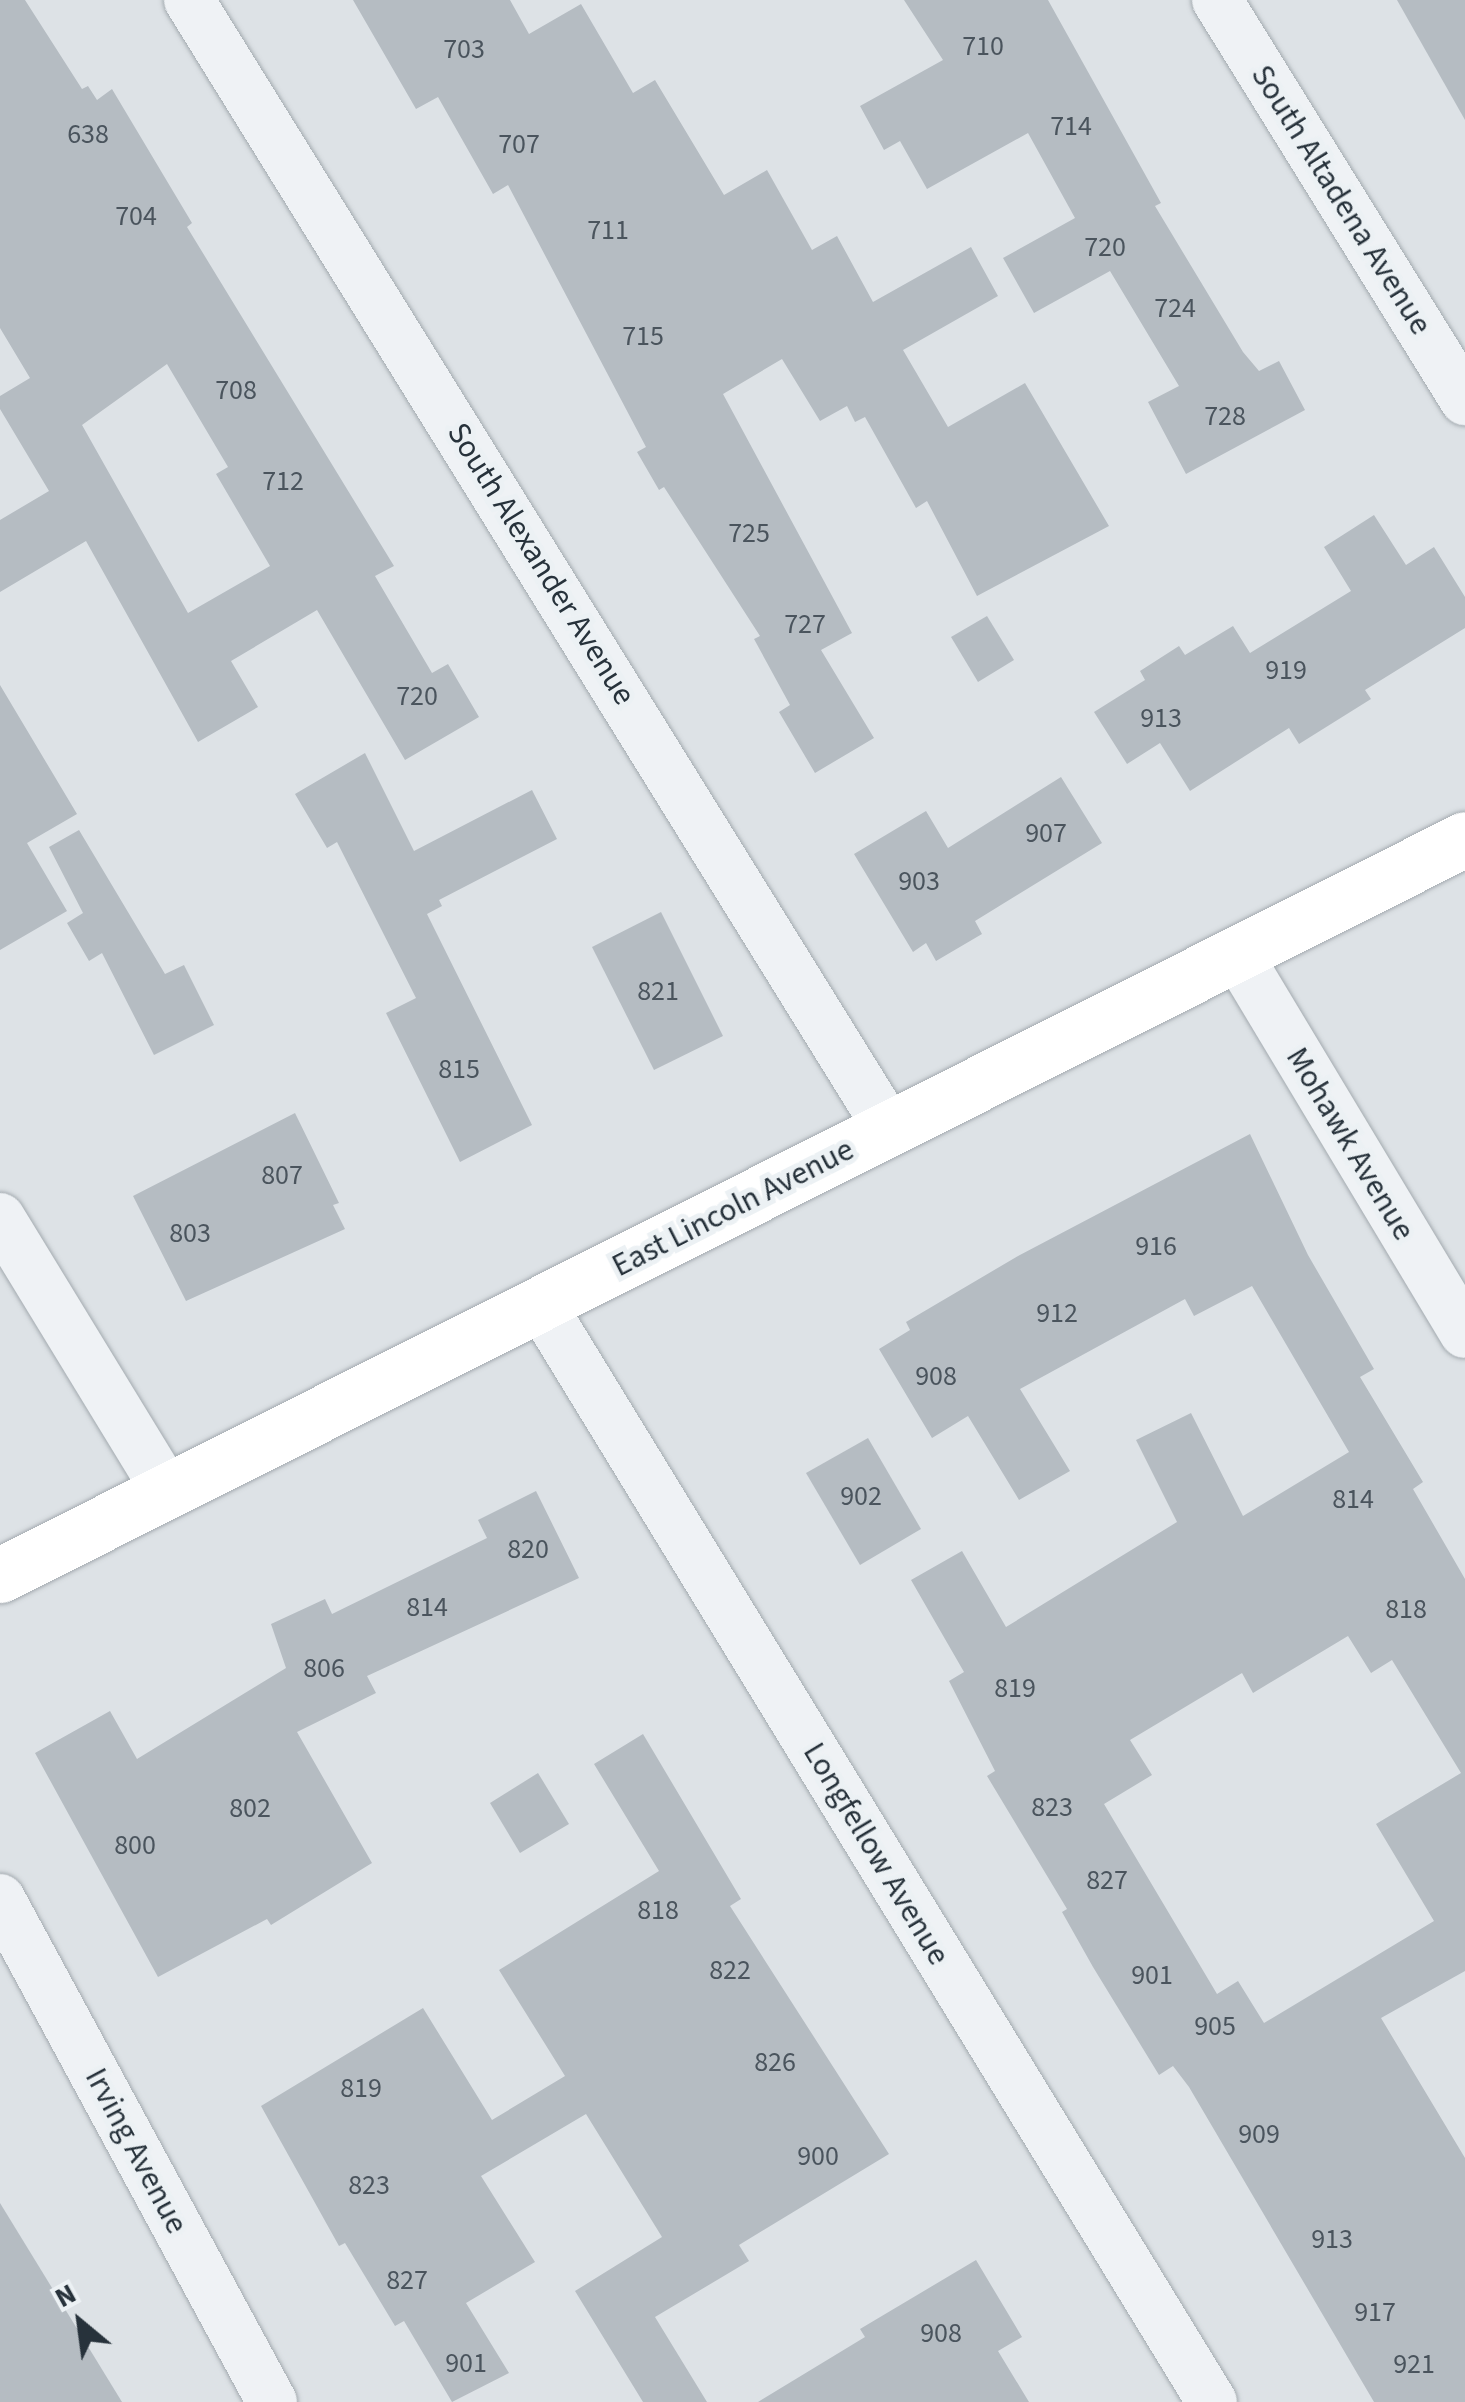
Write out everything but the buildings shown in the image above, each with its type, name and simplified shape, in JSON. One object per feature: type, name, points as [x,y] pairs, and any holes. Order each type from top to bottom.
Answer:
[{"type":"street","name":"South Alexander Avenue","points":[[190,0],[889,1129]]},
{"type":"street","name":"South Altadena Avenue","points":[[1217,0],[1465,400]]},
{"type":"street","name":"East Lincoln Avenue","points":[[0,1575],[1465,839]]},
{"type":"street","name":"Mohawk Avenue","points":[[1238,954],[1465,1333]]},
{"type":"street","points":[[0,1218],[167,1492]]},
{"type":"street","name":"Longfellow Avenue","points":[[541,1305],[1212,2402]]},
{"type":"street","name":"Irving Avenue","points":[[0,1899],[272,2402]]}]
